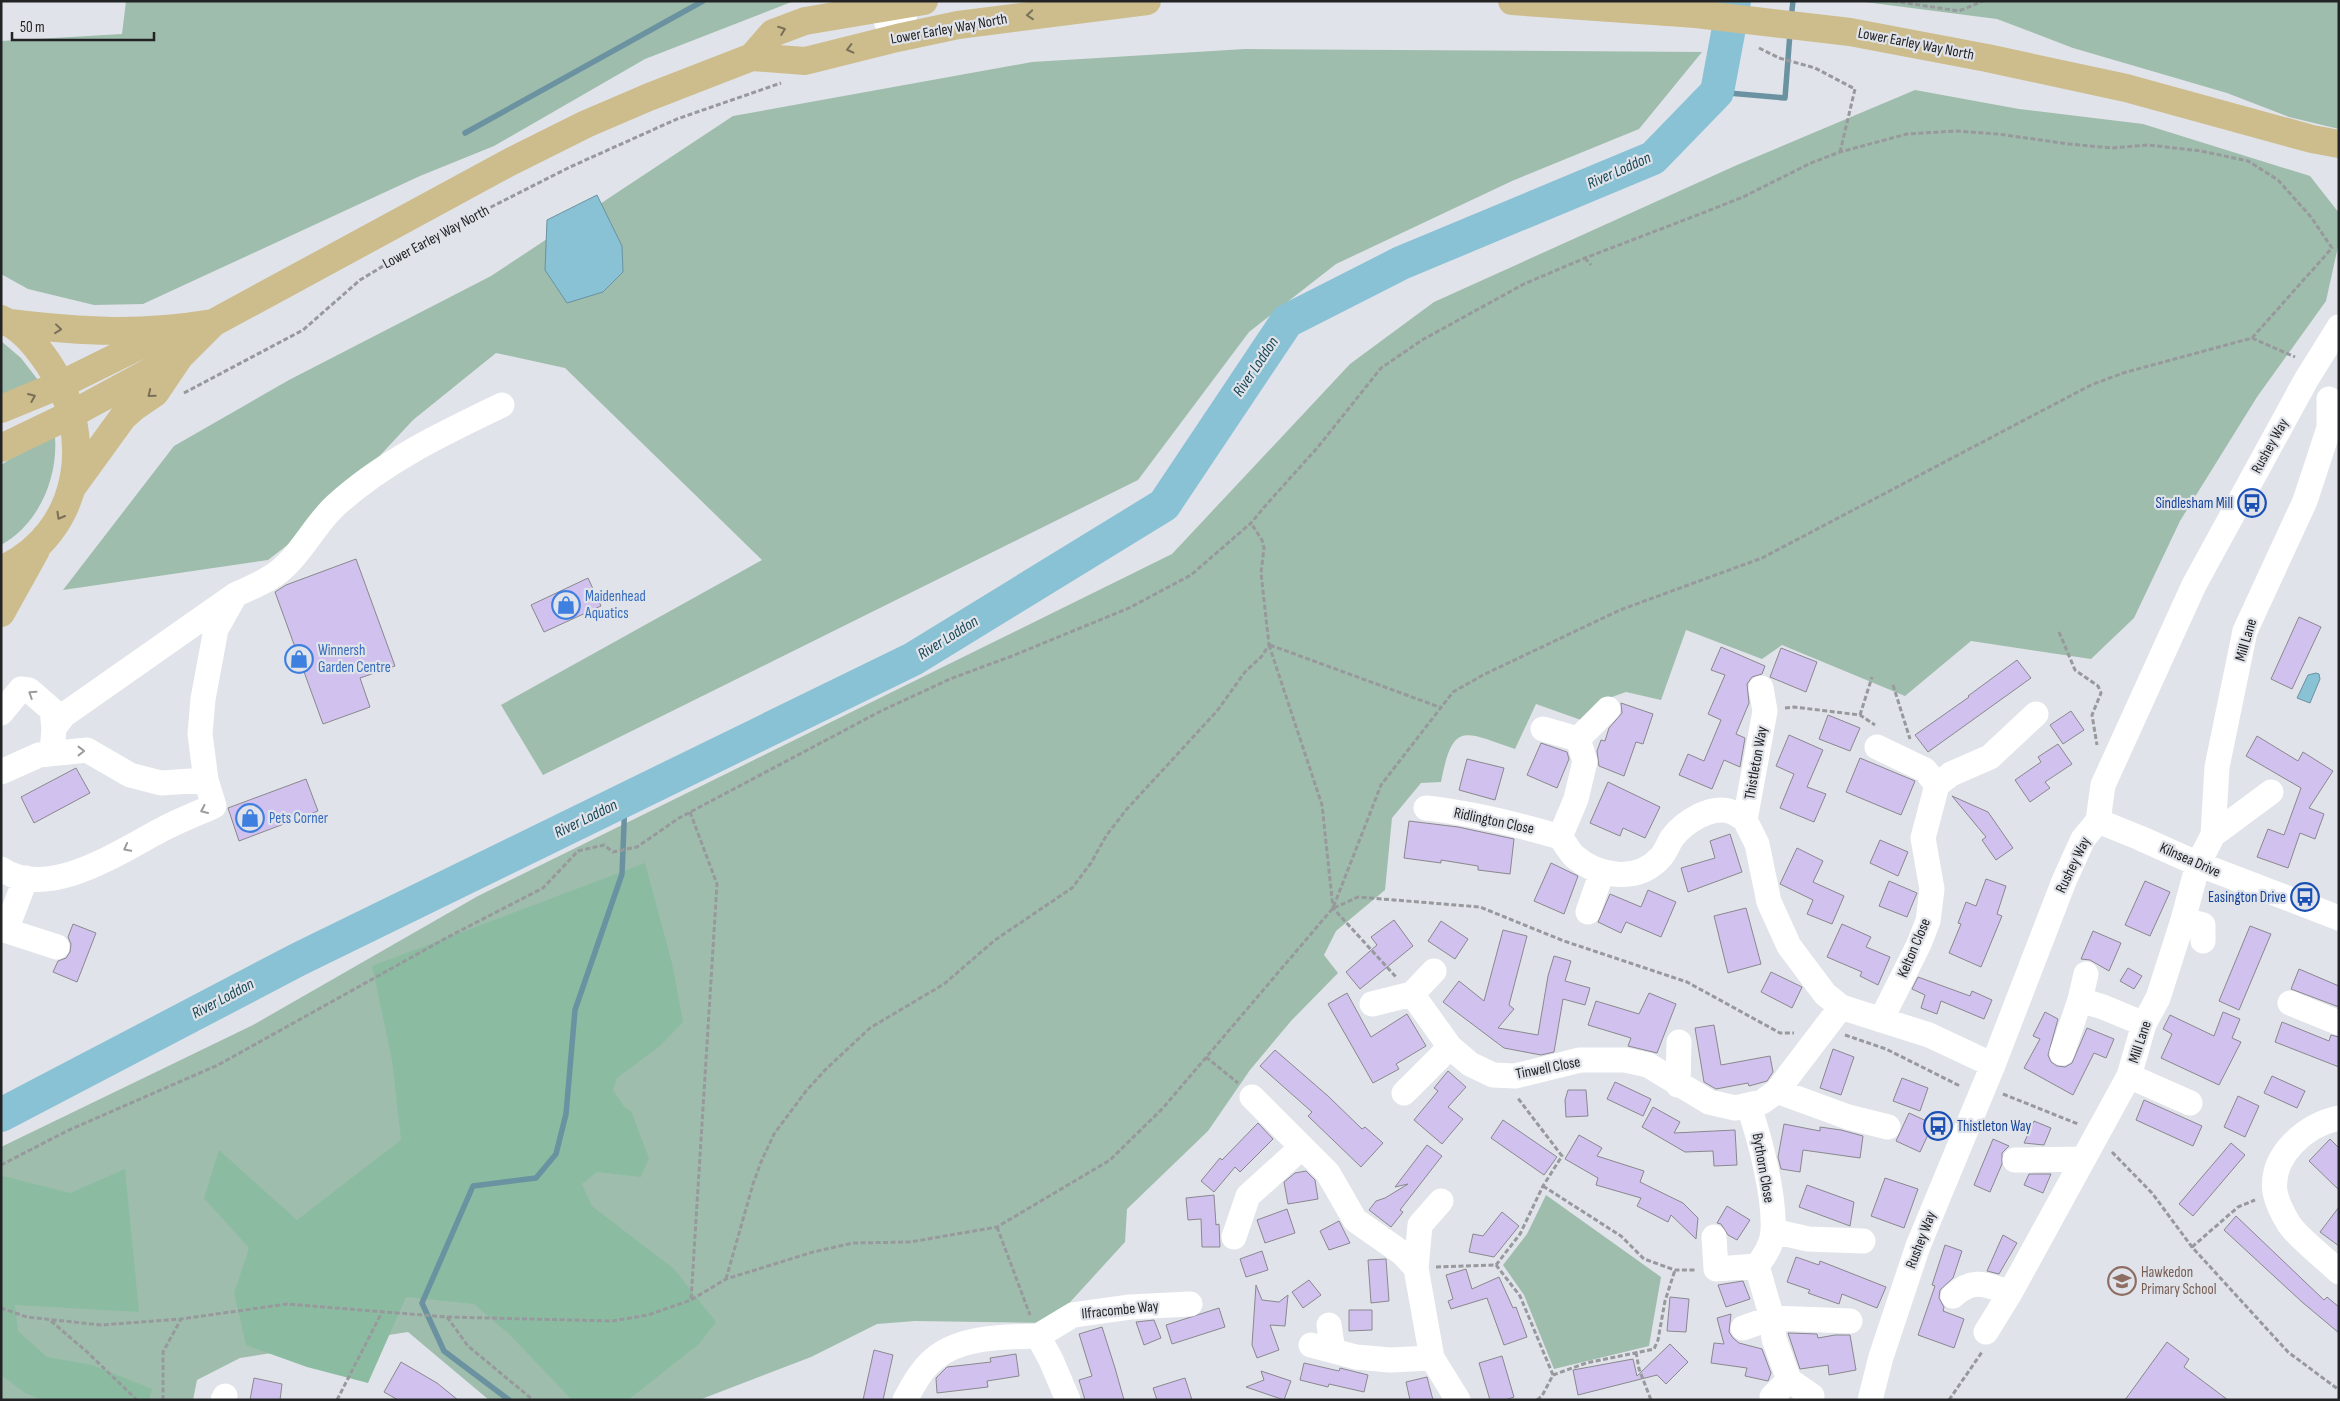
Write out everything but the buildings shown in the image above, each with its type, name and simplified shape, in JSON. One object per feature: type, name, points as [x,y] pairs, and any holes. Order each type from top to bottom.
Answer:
[{"type":"main road","name":"Lower Earley Way North","points":[[73,486],[123,417],[132,408],[155,393],[180,356],[213,323],[508,163],[578,128],[649,97],[752,57],[805,61],[897,38],[1014,17],[1147,1]]},
{"type":"main road","name":"Lower Earley Way North","points":[[1512,1],[1796,24],[1850,32],[1987,58],[2126,88],[2312,139],[2339,144]]},
{"type":"main road","name":"Lower Earley Way North","points":[[752,57],[773,33],[821,18],[899,3]]},
{"type":"main road","name":"Lower Earley Way North","points":[[2312,139],[2339,163]]},
{"type":"main road","name":"Lower Earley Way North","points":[[5,321],[97,332],[171,330],[213,323]]},
{"type":"main road","points":[[1,613],[40,542],[62,514],[73,486],[78,455],[72,414],[62,384],[36,345],[5,321]]},
{"type":"main road","name":"Lower Earley Way North","points":[[1,409],[62,384],[171,330]]},
{"type":"main road","name":"Lower Earley Way North","points":[[7,448],[180,356]]},
{"type":"main road","points":[[1,570],[12,565],[40,542]]},
{"type":"street","points":[[821,18],[843,1]]},
{"type":"street","points":[[897,38],[888,26],[899,3]]},
{"type":"street","name":"Rushey Way","points":[[1870,1400],[1901,1293],[2064,880],[2083,839],[2098,821],[2103,786],[2194,585],[2306,380],[2339,327]]},
{"type":"street","name":"Mill Lane","points":[[1986,1332],[2010,1293],[2083,1159],[2098,1137],[2130,1076],[2144,1024],[2158,998],[2183,920],[2198,864],[2213,834],[2217,767],[2245,630],[2305,501],[2329,459],[2329,399]]},
{"type":"street","points":[[54,728],[64,715],[235,594],[262,583],[282,569],[335,506],[368,479],[438,436],[502,405]]},
{"type":"street","points":[[1,869],[13,877],[49,879],[88,869],[170,826],[214,806],[206,780],[200,734],[203,699],[216,629],[235,594]]},
{"type":"street","points":[[1,713],[21,689],[29,690],[52,710],[54,728],[52,753]]},
{"type":"street","name":"Thistleton Way","points":[[1763,699],[1746,820],[1757,844],[1769,902],[1789,946],[1825,994],[1841,1007],[1929,1035],[1992,1065]]},
{"type":"street","points":[[1578,739],[1608,709]]},
{"type":"street","points":[[1880,738],[1925,770],[1937,785],[1951,774],[1990,757],[2036,714]]},
{"type":"street","points":[[1543,729],[1578,739]]},
{"type":"street","points":[[1578,739],[1586,761],[1576,798],[1560,837],[1574,856],[1602,872],[1619,876],[1648,868],[1662,857],[1680,829],[1698,817],[1711,812],[1726,810],[1746,820]]},
{"type":"street","points":[[1,772],[39,754],[87,750],[130,775],[161,783],[206,780]]},
{"type":"street","name":"Kelton Close","points":[[1881,1020],[1915,953],[1928,921],[1932,889],[1923,838],[1937,785]]},
{"type":"street","name":"Mill Lane","points":[[2213,834],[2271,792]]},
{"type":"street","name":"Ridlington Close","points":[[1426,808],[1459,812],[1521,825],[1560,837]]},
{"type":"street","name":"Kilnsea Drive","points":[[2098,821],[2198,864],[2339,918]]},
{"type":"street","points":[[1588,912],[1602,872]]},
{"type":"street","points":[[26,878],[4,930],[57,947]]},
{"type":"street","points":[[2183,920],[2204,925],[2203,941]]},
{"type":"street","points":[[1372,1004],[1412,994],[1434,971]]},
{"type":"street","points":[[2062,1053],[2080,1000],[2086,974]]},
{"type":"street","name":"Tinwell Close","points":[[1412,994],[1450,1047],[1470,1064],[1493,1075],[1515,1076],[1580,1060],[1625,1060],[1648,1065],[1678,1085],[1709,1102],[1735,1108],[1749,1107]]},
{"type":"street","points":[[2080,1000],[2103,1007],[2144,1024]]},
{"type":"street","points":[[2290,1003],[2339,1023]]},
{"type":"street","points":[[1749,1107],[1762,1102],[1777,1091],[1841,1007]]},
{"type":"street","points":[[1678,1085],[1679,1042]]},
{"type":"street","points":[[1404,1093],[1450,1047]]},
{"type":"street","points":[[2130,1076],[2190,1103]]},
{"type":"street","points":[[1777,1091],[1848,1117],[1888,1127]]},
{"type":"street","points":[[1252,1097],[1328,1173],[1355,1220],[1402,1253],[1416,1268]]},
{"type":"street","name":"Bythorn Close","points":[[1749,1107],[1758,1132],[1773,1231],[1768,1250],[1757,1266]]},
{"type":"street","points":[[2339,1118],[2328,1120],[2299,1138],[2282,1157],[2276,1176],[2275,1193],[2290,1225],[2339,1272]]},
{"type":"street","points":[[1234,1237],[1248,1196],[1302,1147]]},
{"type":"street","points":[[2015,1160],[2083,1159]]},
{"type":"street","points":[[1441,1201],[1420,1225],[1416,1268],[1432,1358],[1458,1400]]},
{"type":"street","points":[[1773,1231],[1808,1239],[1863,1241]]},
{"type":"street","points":[[1714,1237],[1716,1269],[1757,1266],[1772,1318],[1780,1388],[1812,1396]]},
{"type":"street","points":[[1953,1296],[1962,1287],[1978,1283],[2010,1293]]},
{"type":"street","name":"Ilfracombe Way","points":[[1038,1336],[1073,1315],[1130,1307],[1190,1304]]},
{"type":"street","points":[[1743,1328],[1772,1318],[1850,1321]]},
{"type":"street","points":[[1330,1325],[1322,1348],[1356,1357],[1390,1360],[1432,1358]]},
{"type":"street","points":[[905,1400],[919,1375],[935,1358],[956,1347],[976,1341],[1038,1336],[1051,1360],[1068,1400]]},
{"type":"path","points":[[1893,1],[1959,11],[1983,1]]},
{"type":"path","points":[[1760,48],[1779,58],[1815,68],[1855,89],[1840,152]]},
{"type":"path","name":"Lower Earley Way North","points":[[180,395],[303,330],[360,280],[428,239],[570,166],[677,119],[774,86]]},
{"type":"path","points":[[1,1165],[67,1131],[218,1065],[448,937],[543,888],[578,851],[604,845],[613,852],[637,847],[690,812],[881,711],[950,679],[1129,608],[1192,575],[1251,523],[1318,447],[1381,368],[1422,340],[1524,284],[1585,258],[1743,197],[1811,163],[1840,152],[1907,134],[1956,131],[1998,134],[2095,147],[2112,148],[2148,145],[2201,151],[2248,161],[2278,180],[2311,217],[2332,248],[2252,338],[2132,370],[2091,385],[1762,558],[1620,610],[1485,674],[1453,692],[1382,785],[1334,908],[1163,1108],[1110,1160],[997,1227],[910,1242],[853,1243],[813,1252],[726,1279],[691,1300],[648,1315],[612,1321],[447,1317],[287,1304],[181,1319],[101,1325],[27,1318],[1,1308]]},
{"type":"path","points":[[1585,258],[1591,264]]},
{"type":"path","points":[[2252,338],[2299,358]]},
{"type":"path","points":[[1251,523],[1262,540],[1264,548],[1261,574],[1269,645],[1322,805],[1334,908],[1412,994]]},
{"type":"path","points":[[2059,632],[2075,670],[2098,686],[2101,693],[2092,715],[2099,753]]},
{"type":"path","points":[[1269,645],[1442,708]]},
{"type":"path","points":[[726,1279],[753,1184],[762,1162],[774,1134],[806,1091],[826,1069],[870,1028],[944,984],[995,940],[1072,888],[1126,810],[1217,711],[1245,672],[1262,656],[1269,645]]},
{"type":"path","points":[[1860,715],[1872,677]]},
{"type":"path","points":[[1893,685],[1913,748]]},
{"type":"path","points":[[1763,699],[1794,707],[1860,715],[1880,738]]},
{"type":"path","points":[[690,812],[717,884],[691,1300]]},
{"type":"path","points":[[1334,908],[1358,897],[1480,908],[1564,941],[1687,982],[1780,1033],[1848,1035],[1886,1049],[1967,1090]]},
{"type":"path","points":[[1206,1056],[1252,1097]]},
{"type":"path","points":[[1496,1265],[1520,1234],[1542,1186],[1562,1156],[1517,1097],[1515,1076]]},
{"type":"path","points":[[1998,1092],[2079,1124]]},
{"type":"path","points":[[2111,1151],[2152,1193],[2192,1247],[2288,1352],[2339,1390]]},
{"type":"path","points":[[1542,1186],[1621,1236],[1644,1259],[1675,1270],[1716,1269]]},
{"type":"path","points":[[2192,1247],[2238,1207],[2275,1193]]},
{"type":"path","points":[[997,1227],[1038,1336]]},
{"type":"path","points":[[1416,1268],[1496,1265]]},
{"type":"path","points":[[1496,1265],[1520,1296],[1553,1375]]},
{"type":"path","points":[[1537,1400],[1542,1396],[1553,1375],[1586,1363],[1654,1349],[1658,1340],[1665,1301],[1675,1270]]},
{"type":"path","points":[[337,1400],[382,1312]]},
{"type":"path","points":[[447,1317],[468,1346],[533,1400]]},
{"type":"path","points":[[163,1400],[163,1352],[181,1319]]},
{"type":"path","points":[[50,1320],[86,1351],[137,1400]]},
{"type":"path","points":[[1636,1352],[1639,1369],[1651,1400]]},
{"type":"green space","points":[[126,1],[794,1],[645,59],[494,146],[420,176],[143,304],[94,305],[28,289],[1,274],[1,41],[122,34]]},
{"type":"green space","points":[[1857,1],[2339,1],[2339,129],[2289,117],[2227,93],[2073,48],[1997,19]]},
{"type":"green space","points":[[1245,49],[1702,52],[1639,129],[1512,181],[1336,264],[1249,332],[1138,480],[543,775],[501,705],[762,560],[565,368],[496,353],[413,420],[320,520],[268,560],[63,590],[174,446],[289,380],[491,276],[733,116],[1032,62]]},
{"type":"green space","points":[[1915,90],[2019,109],[2143,124],[2310,176],[2339,213],[2339,242],[2326,301],[2257,397],[2180,521],[2134,618],[2091,659],[1971,641],[1905,696],[1782,645],[1762,659],[1686,630],[1661,700],[1626,692],[1609,698],[1581,720],[1536,704],[1515,749],[1484,738],[1472,736],[1463,736],[1456,740],[1450,748],[1441,782],[1421,783],[1392,818],[1385,890],[1336,931],[1324,955],[1338,973],[1291,1021],[1250,1070],[1208,1131],[1127,1209],[1125,1242],[1051,1323],[915,1321],[877,1324],[811,1357],[699,1400],[489,1400],[408,1332],[240,1358],[197,1380],[193,1400],[1,1400],[1,1147],[253,1025],[478,896],[1172,554],[1350,364],[1434,302],[1737,165]]},
{"type":"green space","points":[[1,341],[21,358],[38,380],[1,396]]},
{"type":"green space","points":[[55,437],[55,453],[49,484],[36,512],[26,525],[1,545],[1,465]]},
{"type":"green space","points":[[645,863],[672,963],[683,1022],[660,1046],[617,1078],[613,1090],[625,1108],[631,1111],[649,1158],[641,1177],[597,1172],[582,1184],[592,1206],[674,1269],[716,1322],[699,1344],[628,1400],[572,1400],[510,1335],[474,1304],[406,1297],[368,1383],[307,1367],[246,1345],[234,1293],[249,1248],[204,1198],[219,1150],[297,1220],[401,1140],[392,1060],[372,966]]},
{"type":"green space","points":[[125,1169],[139,1312],[15,1305],[18,1331],[47,1357],[92,1365],[152,1389],[149,1400],[42,1400],[25,1393],[1,1375],[1,1178],[3,1176],[70,1193]]},
{"type":"green space","points":[[1546,1195],[1661,1277],[1649,1346],[1554,1369],[1524,1295],[1503,1265],[1527,1234]]},
{"type":"water","points":[[597,195],[622,246],[623,272],[603,292],[567,303],[545,270],[547,220]]},
{"type":"water","points":[[2319,674],[2320,679],[2310,703],[2297,698],[2308,675]]},
{"type":"waterway","points":[[465,133],[703,1]]},
{"type":"waterway","name":"River Loddon","points":[[1,1115],[299,959],[913,659],[1164,505],[1287,321],[1401,263],[1653,158],[1717,92],[1734,1]]},
{"type":"waterway","points":[[1791,19],[1793,1]]},
{"type":"waterway","points":[[1717,92],[1785,98],[1790,33]]},
{"type":"waterway","points":[[509,1400],[444,1351],[422,1303],[473,1186],[536,1178],[556,1154],[566,1114],[575,1010],[622,874],[625,800]]},
{"type":"place","name":"Sindlesham Mill","points":[[2252,503]]},
{"type":"place","name":"Maidenhead Aquatics","points":[[566,605]]},
{"type":"place","name":"Winnersh Garden Centre","points":[[299,659]]},
{"type":"place","name":"Pets Corner","points":[[250,818]]},
{"type":"place","name":"Easington Drive","points":[[2305,897]]},
{"type":"place","name":"Thistleton Way","points":[[1938,1126]]},
{"type":"place","name":"Hawkedon Primary School","points":[[2122,1281]]}]
